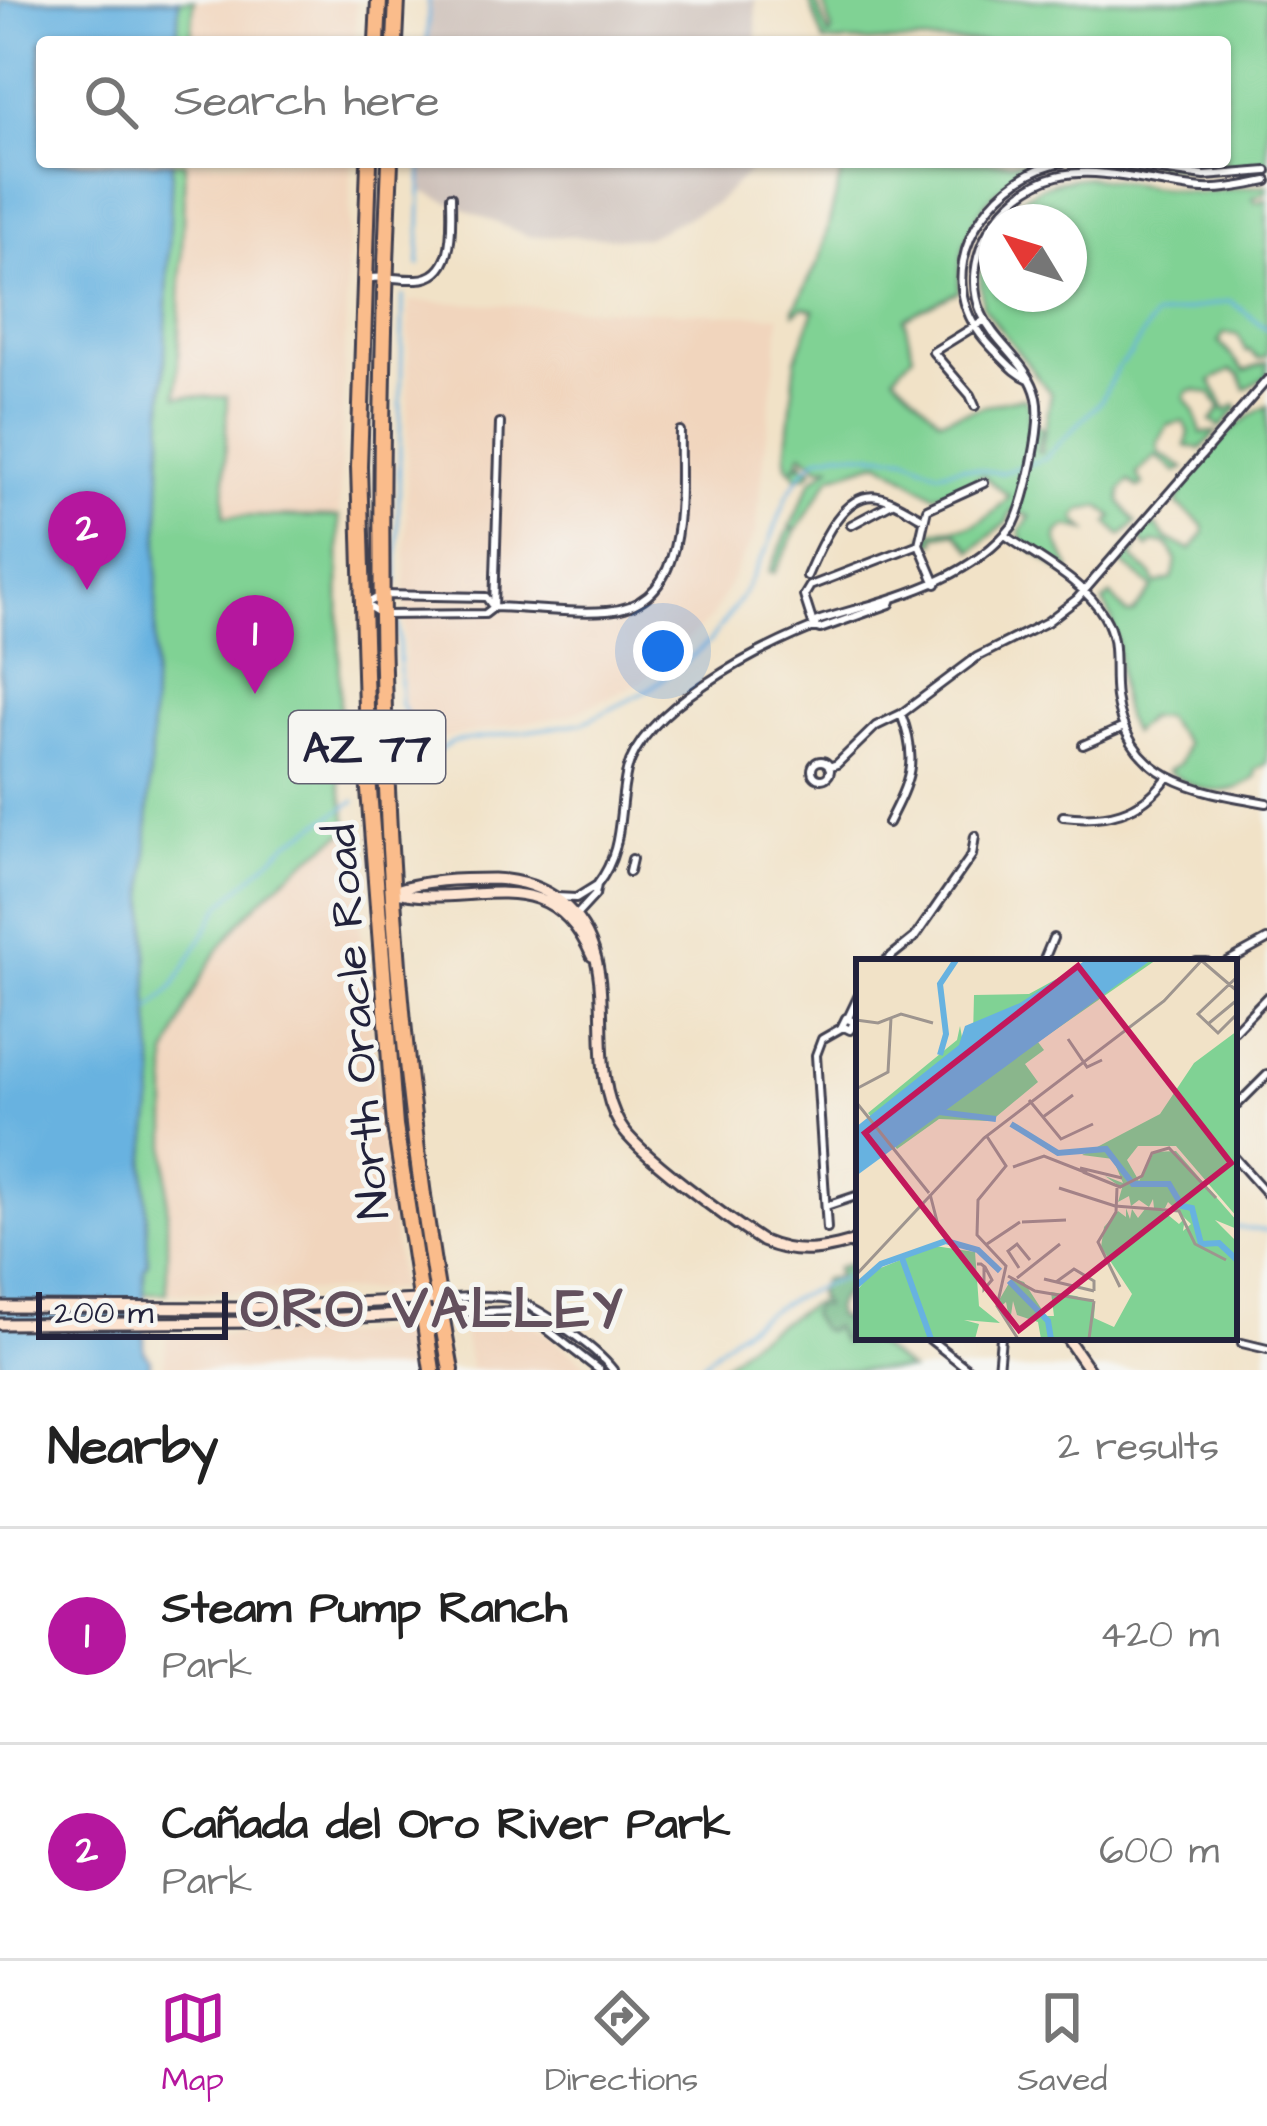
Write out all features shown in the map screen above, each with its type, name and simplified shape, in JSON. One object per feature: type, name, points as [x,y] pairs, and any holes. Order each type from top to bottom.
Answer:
[{"type":"highway","points":[[377,36],[380,0]]},
{"type":"highway","points":[[395,36],[397,0]]},
{"type":"highway","name":"North Oracle Road","points":[[369,168],[359,466],[365,702],[384,892],[452,1370]]},
{"type":"highway","name":"North Oracle Road","points":[[390,168],[380,482],[384,892],[395,1126],[432,1370]]},
{"type":"street","points":[[1029,380],[974,326],[963,299],[963,279],[968,252],[992,202],[1023,175],[1045,168]]},
{"type":"street","points":[[1145,168],[1205,176],[1267,171]]},
{"type":"street","points":[[814,627],[817,621],[936,584],[1005,535],[1020,511],[1037,425],[1037,397],[985,320],[976,287],[982,247],[1000,212],[1031,186],[1076,173],[1203,189],[1267,181]]},
{"type":"street","points":[[365,274],[418,280],[441,269],[448,256],[451,196]]},
{"type":"street","points":[[975,406],[933,352],[985,320]]},
{"type":"street","points":[[829,767],[876,726],[901,714],[976,657],[1047,622],[1084,592],[1267,380]]},
{"type":"street","points":[[494,607],[500,423]]},
{"type":"street","points":[[365,604],[383,615],[485,614],[494,607],[608,611],[636,605],[667,574],[675,552],[680,431]]},
{"type":"street","points":[[936,584],[919,544],[922,518],[939,500],[984,483]]},
{"type":"street","points":[[807,575],[847,507],[864,497],[878,496],[922,518]]},
{"type":"street","points":[[851,525],[892,503]]},
{"type":"street","points":[[1005,535],[1084,592],[1103,614],[1113,638],[1115,695],[1124,728],[1138,749],[1167,778],[1199,791],[1267,803]]},
{"type":"street","points":[[814,627],[804,596],[810,586],[919,544]]},
{"type":"street","points":[[365,604],[382,595],[486,597],[494,607]]},
{"type":"street","points":[[570,916],[595,895],[617,850],[628,767],[652,724],[771,644],[890,604],[893,598]]},
{"type":"street","points":[[888,823],[913,765],[901,714]]},
{"type":"street","points":[[1083,745],[1124,728]]},
{"type":"street","points":[[1063,816],[1109,817],[1150,797],[1167,778]]},
{"type":"street","points":[[887,959],[920,930],[972,854],[976,836]]},
{"type":"street","points":[[629,872],[632,860]]},
{"type":"street","points":[[384,892],[409,884],[507,880],[554,897],[570,916],[599,972],[612,1108],[634,1143],[761,1241],[782,1250],[815,1252],[856,1241]]},
{"type":"street","points":[[570,916],[597,885]]},
{"type":"street","points":[[384,892],[411,896],[507,890],[548,902],[570,916]]},
{"type":"street","points":[[554,897],[586,894]]},
{"type":"street","points":[[1044,959],[1053,938]]},
{"type":"street","points":[[1232,959],[1267,940]]},
{"type":"street","points":[[1237,1028],[1267,997]]},
{"type":"street","points":[[827,1229],[816,1055],[826,1035],[843,1027],[849,1030],[854,1022]]},
{"type":"street","points":[[1237,1105],[1267,1075]]},
{"type":"street","points":[[1237,1160],[1267,1193]]},
{"type":"street","points":[[826,1206],[856,1196]]},
{"type":"street","points":[[508,1309],[510,1299]]},
{"type":"street","points":[[0,1324],[158,1323],[510,1299],[546,1317],[613,1370]]},
{"type":"street","points":[[441,1306],[508,1309],[540,1324],[599,1370]]},
{"type":"street","points":[[0,1307],[422,1307]]},
{"type":"street","points":[[931,1340],[969,1370]]},
{"type":"street","points":[[998,1370],[1001,1340]]},
{"type":"street","points":[[1068,1340],[1088,1370]]},
{"type":"street","points":[[1242,1343],[1267,1349]]},
{"type":"shaded area","points":[[196,0],[356,0],[355,36],[193,36]]},
{"type":"shaded area","points":[[426,0],[755,0],[757,36],[425,36]]},
{"type":"shaded area","points":[[185,168],[351,168],[339,517],[224,517],[177,397]]},
{"type":"shaded area","points":[[421,168],[753,168],[716,203],[644,238],[528,236],[420,190]]},
{"type":"shaded area","points":[[409,301],[780,316],[756,532],[712,617],[640,683],[569,715],[403,745]]},
{"type":"shaded area","points":[[349,829],[400,1290],[167,1293],[167,1056],[209,963],[239,922],[280,880]]},
{"type":"shaded area","points":[[501,1313],[538,1327],[593,1370],[471,1370],[463,1327],[470,1326],[472,1315]]},
{"type":"shaded area","points":[[402,1331],[419,1370],[164,1370],[167,1336]]},
{"type":"green space","points":[[2,0],[194,0],[191,36],[36,36],[36,168],[185,168],[177,396],[227,397],[224,516],[339,517],[340,785],[349,829],[283,880],[226,940],[192,996],[167,1056],[167,1293],[0,1294]]},
{"type":"green space","points":[[809,0],[815,0],[829,36],[822,36]]},
{"type":"green space","points":[[823,0],[1267,0],[1267,166],[1203,171],[1181,168],[1231,168],[1231,36],[829,36],[832,32]]},
{"type":"green space","points":[[843,168],[1030,168],[986,204],[979,204],[964,249],[959,291],[904,318],[913,354],[894,375],[940,419],[1025,398],[1030,407],[1028,421],[1042,428],[1037,451],[1041,452],[1051,394],[987,312],[1087,312],[1087,204],[1016,204],[1049,184],[1087,177],[1197,193],[1267,185],[1267,192],[1253,198],[1256,203],[1267,199],[1267,356],[1258,359],[1246,352],[1238,335],[1224,333],[1219,342],[1245,371],[1267,362],[1267,376],[1245,389],[1240,375],[1231,370],[1211,381],[1226,411],[1235,405],[1238,408],[1221,427],[1211,421],[1221,409],[1211,394],[1187,392],[1185,398],[1201,433],[1216,432],[1201,449],[1186,446],[1189,431],[1183,421],[1167,426],[1158,443],[1159,453],[1184,468],[1176,472],[1156,456],[1137,474],[1143,485],[1138,488],[1129,481],[1121,490],[1120,502],[1136,523],[1122,536],[1108,523],[1113,517],[1100,506],[1081,510],[1075,519],[1086,530],[1067,526],[1058,533],[1070,569],[1066,574],[1023,543],[1020,531],[1030,517],[1012,510],[1007,522],[972,551],[956,532],[934,536],[936,542],[924,545],[924,536],[977,523],[1009,496],[982,475],[967,486],[934,495],[880,461],[831,476],[797,530],[791,527],[795,533],[774,573],[769,572],[812,480],[832,465],[820,467],[802,453],[794,469],[804,460],[803,465],[813,469],[797,477],[787,465],[796,359],[814,310],[803,307],[795,313],[820,259]]},
{"type":"green space","points":[[1267,406],[1267,763],[1246,784],[1212,790],[1168,771],[1180,763],[1186,744],[1164,717],[1147,718],[1132,733],[1122,701],[1116,634],[1103,602],[1111,595],[1127,614],[1133,613],[1153,588],[1118,560],[1130,545],[1137,549],[1131,557],[1156,584],[1172,579],[1175,559],[1165,543],[1147,548],[1139,538],[1155,525],[1168,540],[1191,550],[1204,533],[1203,525],[1177,504],[1182,491],[1213,448]]},
{"type":"green space","points":[[856,1261],[856,1287],[836,1305],[836,1316],[851,1322],[854,1330],[842,1343],[833,1327],[820,1329],[810,1314],[814,1306],[824,1306],[817,1294],[823,1279],[837,1277],[836,1268]]},
{"type":"green space","points":[[821,1299],[838,1331],[854,1330],[852,1321],[856,1324],[856,1340],[877,1340],[875,1344],[909,1370],[718,1370],[752,1339]]},
{"type":"water","points":[[0,0],[179,0],[177,36],[36,36],[36,168],[172,168],[146,885],[155,1079],[145,1165],[144,1351],[150,1359],[149,1370],[0,1370]]},
{"type":"waterway","points":[[427,36],[429,0]]},
{"type":"waterway","points":[[419,265],[422,168]]},
{"type":"waterway","points":[[397,584],[403,296]]},
{"type":"waterway","points":[[399,775],[453,742],[583,723],[645,692],[683,664],[710,641],[741,598],[768,547],[788,494],[818,457],[839,452],[887,455],[907,457],[938,472],[961,467],[1001,473],[1044,459],[1101,401],[1117,368],[1154,317],[1230,301],[1267,329]]},
{"type":"waterway","points":[[398,621],[401,705],[429,753]]},
{"type":"waterway","points":[[150,1010],[174,986],[221,905],[288,843],[355,801]]},
{"type":"waterway","points":[[1237,1227],[1267,1231]]},
{"type":"waterway","points":[[697,1370],[771,1310],[856,1274]]},
{"type":"place","name":"Cañada del Oro River Park","points":[[87,590]]},
{"type":"place","name":"Steam Pump Ranch","points":[[255,694]]},
{"type":"district","name":"ORO VALLEY","points":[[433,1307]]}]
